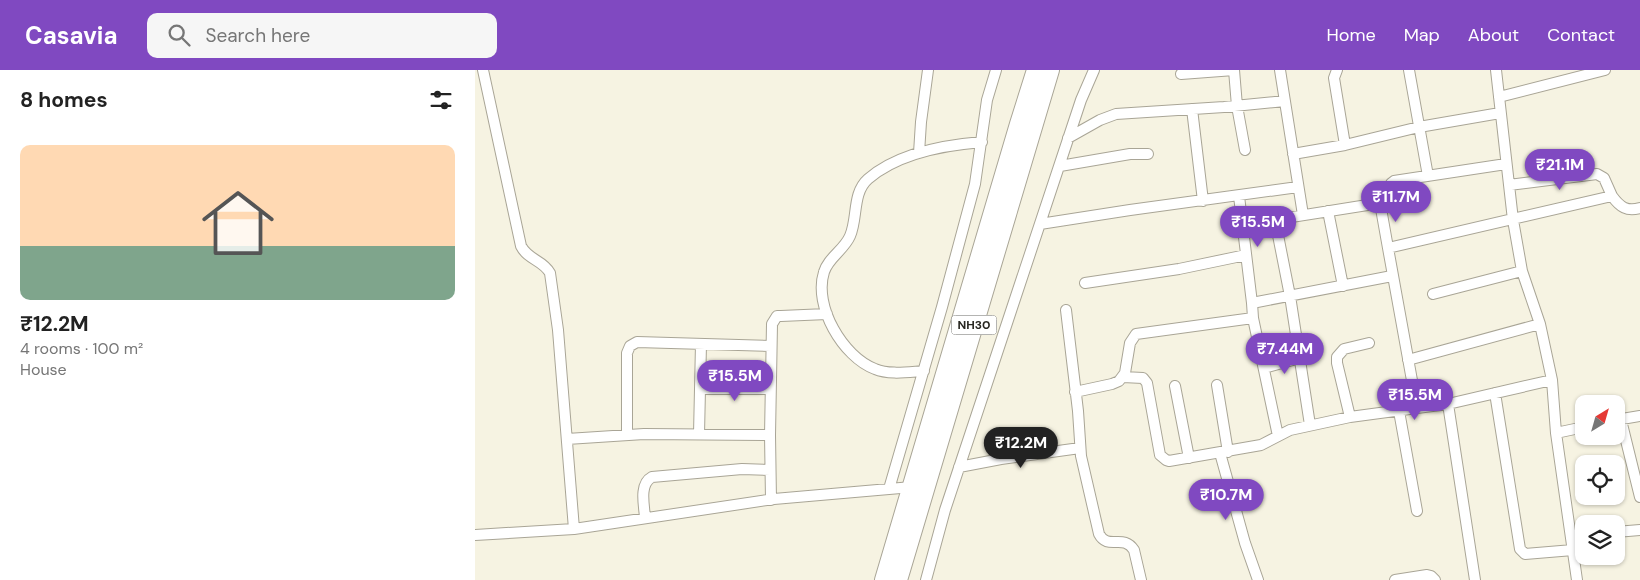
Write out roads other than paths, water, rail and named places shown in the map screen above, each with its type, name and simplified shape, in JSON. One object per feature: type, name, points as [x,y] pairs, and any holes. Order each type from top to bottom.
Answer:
[{"type":"highway","name":"NH30","points":[[884,580],[1036,70]]},
{"type":"highway","name":"NH30","points":[[898,580],[1051,70]]},
{"type":"street","points":[[483,70],[521,246],[525,254],[543,263],[550,273],[558,330],[574,529]]},
{"type":"street","points":[[919,153],[920,129],[928,70]]},
{"type":"street","points":[[889,489],[924,371],[975,184],[987,100],[996,70]]},
{"type":"street","points":[[925,580],[959,467],[1081,100],[1094,70]]},
{"type":"street","points":[[1181,74],[1234,70],[1237,106],[1245,150]]},
{"type":"street","points":[[1281,70],[1303,215]]},
{"type":"street","points":[[1337,70],[1335,78],[1345,145]]},
{"type":"street","points":[[1409,70],[1428,176]]},
{"type":"street","points":[[1495,70],[1513,220],[1523,271],[1540,324],[1552,380],[1556,433],[1577,580]]},
{"type":"street","points":[[1499,97],[1605,70]]},
{"type":"street","points":[[1069,138],[1108,115],[1285,101]]},
{"type":"street","points":[[1192,109],[1203,200]]},
{"type":"street","points":[[1293,154],[1345,145],[1419,127],[1500,113]]},
{"type":"street","points":[[924,371],[884,372],[876,370],[865,365],[846,348],[827,314],[823,301],[824,270],[849,238],[859,193],[864,183],[899,161],[919,153],[939,147],[982,142]]},
{"type":"street","points":[[1059,166],[1130,154],[1148,154]]},
{"type":"street","points":[[1242,225],[1379,203],[1386,198],[1391,183],[1506,164]]},
{"type":"street","points":[[1509,185],[1597,174],[1604,178],[1612,196],[1623,208],[1634,210],[1640,208]]},
{"type":"street","points":[[1040,224],[1298,187]]},
{"type":"street","points":[[1239,196],[1253,318],[1278,436]]},
{"type":"street","points":[[1388,248],[1612,196]]},
{"type":"street","points":[[1379,203],[1417,408]]},
{"type":"street","points":[[1328,211],[1343,286]]},
{"type":"street","points":[[1275,220],[1290,296],[1310,425]]},
{"type":"street","points":[[1085,283],[1179,269],[1246,255]]},
{"type":"street","points":[[1433,294],[1523,271]]},
{"type":"street","points":[[1252,303],[1393,276]]},
{"type":"street","points":[[1066,310],[1080,448],[1099,534],[1101,539],[1108,542],[1123,541],[1131,546],[1134,550],[1141,580]]},
{"type":"street","points":[[771,500],[770,389],[772,324],[777,316],[827,314]]},
{"type":"street","points":[[1075,392],[1119,381],[1123,377],[1131,342],[1136,334],[1253,318]]},
{"type":"street","points":[[1408,360],[1540,324]]},
{"type":"street","points":[[627,435],[627,353],[631,346],[637,342],[771,346]]},
{"type":"street","points":[[1350,417],[1337,356],[1344,349],[1369,343]]},
{"type":"street","points":[[699,434],[701,344]]},
{"type":"street","points":[[1264,368],[1300,358]]},
{"type":"street","points":[[1123,377],[1143,378],[1147,382],[1160,456],[1169,461],[1261,445],[1290,430],[1310,425],[1350,417],[1447,404],[1552,380]]},
{"type":"street","points":[[1217,385],[1224,452],[1245,543],[1258,580]]},
{"type":"street","points":[[1175,386],[1189,458]]},
{"type":"street","points":[[700,389],[770,389]]},
{"type":"street","points":[[1495,393],[1520,549],[1525,554],[1573,550]]},
{"type":"street","points":[[1447,404],[1475,580]]},
{"type":"street","points":[[1399,411],[1417,511]]},
{"type":"street","points":[[1625,419],[1640,416]]},
{"type":"street","points":[[1556,433],[1575,429]]},
{"type":"street","points":[[567,439],[627,435],[770,434]]},
{"type":"street","points":[[1625,442],[1640,497]]},
{"type":"street","points":[[959,467],[1080,448]]},
{"type":"street","points":[[645,517],[644,490],[647,481],[652,477],[742,469],[770,470]]},
{"type":"street","points":[[475,535],[574,529],[645,517],[771,500],[912,487]]},
{"type":"street","points":[[1625,531],[1640,530]]},
{"type":"street","points":[[1571,538],[1575,537]]},
{"type":"street","points":[[1395,580],[1427,575],[1435,580]]}]
